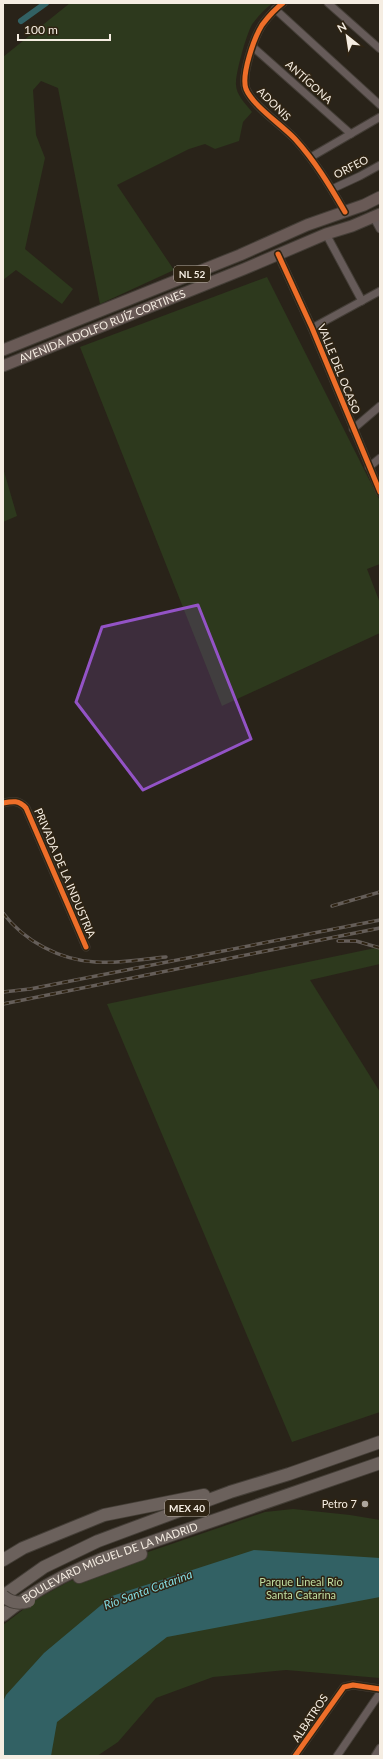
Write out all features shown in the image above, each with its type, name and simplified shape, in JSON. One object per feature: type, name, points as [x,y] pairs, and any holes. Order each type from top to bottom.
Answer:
[{"type":"highway","name":"BOULEVARD MIGUEL DE LA MADRID","points":[[3,1596],[44,1568],[92,1544],[230,1492],[289,1474],[380,1442]]},
{"type":"highway","name":"BOULEVARD MIGUEL DE LA MADRID","points":[[3,1614],[35,1593],[75,1570],[102,1559],[380,1463]]},
{"type":"highway","points":[[3,1560],[23,1548],[104,1515],[212,1494],[230,1492]]},
{"type":"highway","points":[[3,1596],[17,1603],[30,1601],[82,1575],[186,1539],[206,1524]]},
{"type":"main road","name":"AVENIDA ADOLFO RUÍZ CORTINES","points":[[3,350],[240,255],[307,225],[380,198]]},
{"type":"main road","name":"AVENIDA ADOLFO RUÍZ CORTINES","points":[[3,366],[326,234],[377,216]]},
{"type":"street","name":"ADONIS","points":[[283,3],[275,9],[263,25],[253,47],[245,76],[246,88],[248,94],[294,137],[311,157],[332,189],[344,212]]},
{"type":"street","points":[[328,3],[380,49]]},
{"type":"street","points":[[275,9],[380,105]]},
{"type":"street","name":"ANTÍGONA","points":[[253,47],[351,134]]},
{"type":"street","points":[[311,157],[380,117]]},
{"type":"street","name":"ORFEO","points":[[332,189],[380,165]]},
{"type":"street","points":[[377,216],[380,229]]},
{"type":"street","points":[[326,234],[362,301]]},
{"type":"street","name":"VALLE DEL OCASO","points":[[278,254],[312,328],[380,492]]},
{"type":"street","points":[[312,328],[380,291]]},
{"type":"street","points":[[353,429],[380,406]]},
{"type":"street","points":[[370,468],[380,458]]},
{"type":"street","name":"PRIVADA DE LA INDUSTRIA","points":[[3,803],[15,801],[22,803],[26,808],[86,947]]},
{"type":"street","name":"ALBATROS","points":[[295,1756],[340,1690],[344,1687],[353,1685],[380,1689]]},
{"type":"street","points":[[337,1756],[380,1693]]},
{"type":"street","points":[[375,1756],[380,1748]]},
{"type":"highlighted area","points":[[198,605],[251,739],[143,790],[76,702],[102,627]]},
{"type":"green space","points":[[70,3],[273,3],[263,12],[251,27],[236,77],[237,90],[241,98],[252,112],[243,122],[239,141],[215,149],[205,144],[189,149],[117,185],[174,270],[100,304],[58,88],[41,81],[33,90],[36,135],[45,158],[25,249],[73,289],[62,304],[16,270],[3,280],[3,57]]},
{"type":"green space","points":[[267,277],[380,501],[380,564],[367,569],[380,603],[380,633],[222,706],[80,347]]},
{"type":"green space","points":[[3,468],[17,516],[3,522]]},
{"type":"green space","points":[[380,947],[380,964],[310,980],[380,1092],[380,1412],[292,1442],[107,1004]]},
{"type":"green space","name":"Parque Lineal Río Santa Catarina","points":[[293,1509],[380,1520],[380,1678],[286,1670],[213,1677],[156,1698],[118,1742],[97,1756],[3,1756],[3,1625],[37,1599],[68,1582],[113,1564],[265,1512]]},
{"type":"water","name":"Río Santa Catarina","points":[[254,1550],[380,1558],[380,1597],[167,1637],[57,1722],[51,1756],[3,1756],[3,1702],[6,1695],[44,1653],[112,1596]]},
{"type":"waterway","points":[[21,21],[46,3]]},
{"type":"railway","points":[[332,906],[380,892]]},
{"type":"railway","points":[[3,913],[21,932],[32,940],[56,953],[69,957],[95,962],[122,962],[166,957]]},
{"type":"railway","points":[[3,992],[30,989],[380,920]]},
{"type":"railway","points":[[3,1004],[380,928]]},
{"type":"railway","points":[[338,941],[356,941],[380,948]]},
{"type":"cycle path","points":[[283,3],[274,10],[264,22],[255,39],[245,75],[246,89],[255,102],[302,147],[322,174],[345,212]]},
{"type":"cycle path","points":[[278,254],[312,328],[380,492]]},
{"type":"cycle path","points":[[3,803],[16,802],[26,808],[86,947]]},
{"type":"cycle path","points":[[295,1756],[344,1687],[353,1685],[380,1689]]},
{"type":"place","name":"Petro 7","points":[[365,1504]]}]
